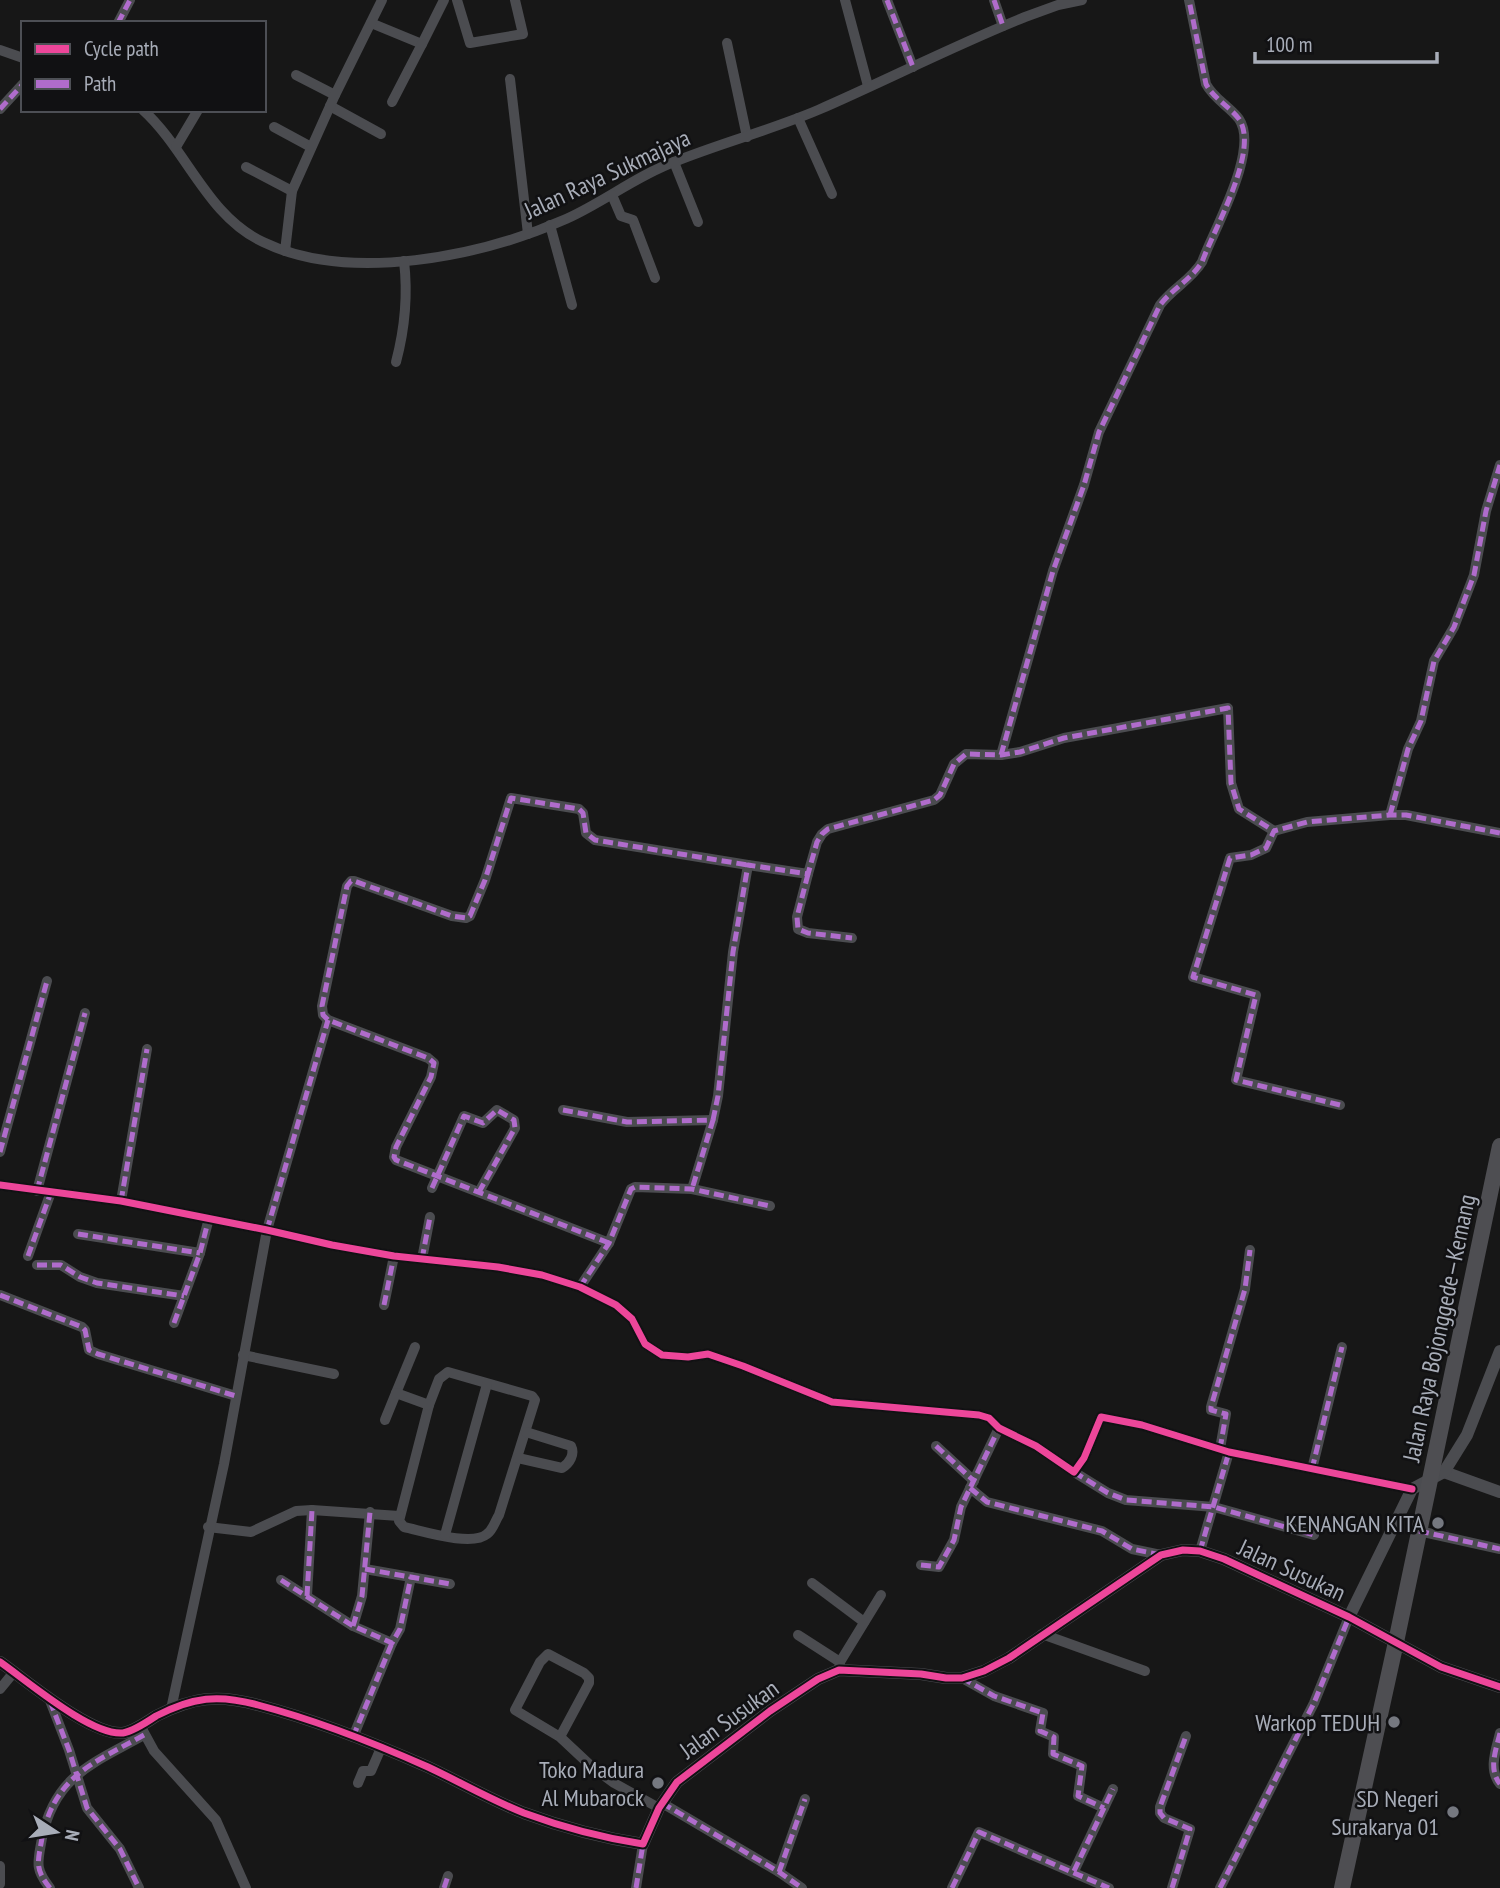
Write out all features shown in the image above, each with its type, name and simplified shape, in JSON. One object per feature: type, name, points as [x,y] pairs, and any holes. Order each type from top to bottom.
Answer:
[{"type":"highway","name":"Jalan Raya Bojonggede—Kemang","points":[[1342,1888],[1419,1531],[1437,1475],[1500,1146]]},
{"type":"street","points":[[119,21],[130,0]]},
{"type":"street","points":[[285,251],[292,191],[382,0]]},
{"type":"street","points":[[391,102],[444,0]]},
{"type":"street","points":[[457,0],[470,43],[523,34],[515,0]]},
{"type":"street","points":[[845,0],[868,86]]},
{"type":"street","points":[[887,0],[913,67]]},
{"type":"street","points":[[993,0],[1003,26]]},
{"type":"street","name":"Jalan Raya Sukmajaya","points":[[146,112],[176,147],[200,184],[226,215],[263,242],[285,251],[346,262],[404,261],[456,253],[528,234],[612,195],[654,170],[798,118],[1003,26],[1058,5],[1082,0]]},
{"type":"street","points":[[1001,755],[1053,571],[1084,485],[1102,423],[1160,305],[1169,293],[1195,273],[1202,262],[1242,164],[1246,146],[1244,132],[1239,120],[1210,92],[1206,84],[1189,0]]},
{"type":"street","points":[[371,23],[422,44]]},
{"type":"street","points":[[727,43],[747,137]]},
{"type":"street","points":[[0,50],[21,57]]},
{"type":"street","points":[[296,75],[335,95]]},
{"type":"street","points":[[510,79],[528,234]]},
{"type":"street","points":[[0,109],[21,87]]},
{"type":"street","points":[[330,106],[381,134]]},
{"type":"street","points":[[176,147],[197,112]]},
{"type":"street","points":[[798,118],[832,194]]},
{"type":"street","points":[[274,127],[311,147]]},
{"type":"street","points":[[674,162],[698,222]]},
{"type":"street","points":[[246,167],[292,191]]},
{"type":"street","points":[[612,195],[621,216],[633,220],[655,278]]},
{"type":"street","points":[[550,225],[572,305]]},
{"type":"street","points":[[396,362],[408,293],[404,261]]},
{"type":"street","points":[[1390,815],[1408,749],[1421,721],[1434,661],[1454,627],[1474,575],[1486,511],[1500,465]]},
{"type":"street","points":[[852,938],[808,933],[798,929],[797,917],[807,874],[817,842],[821,834],[828,829],[930,802],[940,795],[954,764],[967,754],[1001,755],[1032,749],[1064,738],[1228,708],[1231,783],[1239,809],[1274,831],[1307,822],[1390,815],[1500,833]]},
{"type":"street","points":[[609,1243],[394,1157],[396,1147],[433,1070],[433,1061],[328,1020],[323,1015],[321,1006],[349,883],[354,881],[452,916],[470,916],[485,880],[511,798],[579,809],[583,813],[586,833],[595,840],[807,874]]},
{"type":"street","points":[[1274,831],[1266,848],[1251,855],[1230,858],[1193,977],[1256,995],[1236,1080],[1339,1105]]},
{"type":"street","points":[[692,1189],[718,1097],[733,952],[748,865]]},
{"type":"street","points":[[0,1152],[47,981]]},
{"type":"street","points":[[37,1191],[85,1013]]},
{"type":"street","points":[[171,1709],[223,1464],[267,1230],[328,1020]]},
{"type":"street","points":[[121,1201],[147,1049]]},
{"type":"street","points":[[432,1188],[463,1117],[483,1123],[498,1110],[514,1120],[515,1128],[479,1192]]},
{"type":"street","points":[[563,1110],[627,1122],[713,1121]]},
{"type":"street","points":[[0,1185],[121,1201],[394,1256],[498,1267],[542,1275],[580,1287],[616,1305],[632,1319],[645,1344],[662,1355],[688,1357],[708,1354],[832,1402],[979,1415],[989,1418],[999,1428],[1036,1446],[1108,1493],[1126,1500],[1214,1507],[1314,1535]]},
{"type":"street","points":[[580,1287],[609,1243],[631,1189],[635,1187],[692,1189],[771,1206]]},
{"type":"street","points":[[28,1256],[51,1192]]},
{"type":"street","points":[[422,1259],[430,1217]]},
{"type":"street","points":[[174,1323],[200,1253],[209,1218]]},
{"type":"street","points":[[78,1234],[200,1253]]},
{"type":"street","points":[[1200,1551],[1214,1507],[1225,1450],[1226,1414],[1212,1410],[1211,1407],[1245,1289],[1250,1250]]},
{"type":"street","points":[[384,1305],[394,1256]]},
{"type":"street","points":[[37,1265],[61,1265],[80,1277],[97,1283],[184,1296]]},
{"type":"street","points":[[0,1294],[82,1327],[89,1350],[98,1354],[236,1396]]},
{"type":"street","points":[[1312,1469],[1342,1347]]},
{"type":"street","points":[[385,1420],[415,1348]]},
{"type":"street","points":[[1220,1888],[1314,1703],[1349,1616],[1412,1489],[1437,1475],[1467,1436],[1500,1351]]},
{"type":"street","points":[[243,1355],[334,1374]]},
{"type":"street","points":[[454,1372],[487,1384],[535,1398],[499,1515],[490,1532],[479,1539],[404,1527],[399,1516],[429,1405],[439,1379],[443,1374],[454,1372]]},
{"type":"street","points":[[445,1535],[487,1384]]},
{"type":"street","points":[[396,1393],[429,1405]]},
{"type":"street","points":[[1074,1472],[1084,1458],[1101,1417],[1225,1450],[1412,1489]]},
{"type":"street","points":[[921,1565],[939,1567],[954,1540],[961,1507],[999,1428]]},
{"type":"street","points":[[518,1458],[562,1468],[568,1465],[573,1455],[571,1446],[526,1432]]},
{"type":"street","points":[[936,1446],[987,1502],[1102,1531],[1132,1549],[1161,1555]]},
{"type":"street","points":[[1437,1475],[1500,1492]]},
{"type":"street","points":[[208,1527],[251,1532],[296,1511],[312,1510],[399,1516]]},
{"type":"street","points":[[307,1596],[312,1510]]},
{"type":"street","points":[[353,1626],[362,1596],[370,1512]]},
{"type":"street","points":[[1419,1531],[1500,1549]]},
{"type":"street","name":"Jalan Susukan","points":[[643,1844],[661,1806],[677,1782],[770,1711],[839,1666],[946,1678],[962,1678],[984,1671],[1009,1658],[1161,1555],[1173,1550],[1200,1551],[1261,1575],[1349,1616],[1441,1667],[1500,1687]]},
{"type":"street","points":[[365,1569],[450,1584]]},
{"type":"street","points":[[353,1737],[400,1629],[411,1577]]},
{"type":"street","points":[[281,1580],[353,1626],[392,1643]]},
{"type":"street","points":[[811,1583],[864,1622]]},
{"type":"street","points":[[798,1635],[839,1666],[881,1595]]},
{"type":"street","points":[[1042,1634],[1145,1671]]},
{"type":"street","points":[[560,1737],[589,1683],[589,1678],[548,1654],[540,1662],[515,1710],[560,1737],[606,1777],[779,1872],[802,1888]]},
{"type":"street","points":[[0,1662],[48,1698],[88,1722],[109,1731],[124,1733],[142,1730]]},
{"type":"street","points":[[0,1689],[14,1672]]},
{"type":"street","points":[[962,1678],[994,1696],[1042,1713],[1040,1731],[1054,1737],[1053,1754],[1082,1766],[1078,1796],[1104,1808]]},
{"type":"street","points":[[48,1698],[88,1808],[120,1849],[139,1888]]},
{"type":"street","points":[[50,1888],[39,1875],[38,1860],[47,1814],[77,1773],[171,1709],[206,1698],[229,1699],[310,1720],[426,1766],[524,1812],[597,1835],[643,1844],[636,1888]]},
{"type":"street","points":[[142,1730],[154,1751],[216,1820],[246,1888]]},
{"type":"street","points":[[1500,1733],[1493,1763],[1493,1772],[1500,1784]]},
{"type":"street","points":[[1172,1888],[1190,1829],[1164,1818],[1160,1807],[1186,1736]]},
{"type":"street","points":[[358,1783],[363,1771],[371,1771],[381,1748]]},
{"type":"street","points":[[1074,1871],[1113,1789]]},
{"type":"street","points":[[779,1872],[805,1799]]},
{"type":"street","points":[[952,1888],[979,1832],[1109,1888]]},
{"type":"street","points":[[0,1866],[0,1884]]},
{"type":"street","points":[[444,1888],[448,1876]]},
{"type":"marked path","points":[[119,21],[130,0]]},
{"type":"marked path","points":[[887,0],[913,67]]},
{"type":"marked path","points":[[994,0],[1003,26]]},
{"type":"marked path","points":[[1001,755],[1053,571],[1084,485],[1099,432],[1160,305],[1202,262],[1240,169],[1244,133],[1239,119],[1206,84],[1189,0]]},
{"type":"marked path","points":[[0,109],[21,86]]},
{"type":"marked path","points":[[1390,815],[1408,749],[1421,721],[1434,661],[1454,627],[1474,575],[1486,511],[1500,465]]},
{"type":"marked path","points":[[713,1120],[718,1096],[733,952],[748,865],[808,874],[817,842],[828,829],[934,800],[940,795],[954,764],[966,754],[1001,755],[1020,752],[1064,738],[1228,708],[1231,783],[1239,809],[1274,831]]},
{"type":"marked path","points":[[609,1243],[396,1160],[396,1147],[431,1077],[434,1063],[428,1058],[328,1020],[323,1015],[322,1006],[347,886],[354,881],[452,916],[470,916],[485,880],[511,798],[579,809],[583,813],[586,833],[595,840],[748,865]]},
{"type":"marked path","points":[[1340,1105],[1236,1080],[1256,995],[1193,977],[1230,858],[1251,855],[1266,848],[1274,831],[1307,822],[1406,815],[1500,833]]},
{"type":"marked path","points":[[808,874],[797,917],[798,929],[808,933],[852,938]]},
{"type":"marked path","points":[[0,1152],[47,981]]},
{"type":"marked path","points":[[37,1191],[85,1013]]},
{"type":"marked path","points":[[267,1230],[328,1020]]},
{"type":"marked path","points":[[121,1201],[147,1049]]},
{"type":"marked path","points":[[432,1188],[464,1116],[483,1123],[497,1110],[514,1120],[515,1128],[479,1192]]},
{"type":"marked path","points":[[563,1110],[627,1122],[713,1120],[692,1189]]},
{"type":"marked path","points":[[580,1287],[609,1243],[631,1189],[635,1187],[692,1189],[770,1206]]},
{"type":"marked path","points":[[28,1256],[51,1192]]},
{"type":"marked path","points":[[422,1259],[430,1217]]},
{"type":"marked path","points":[[174,1323],[200,1253],[209,1218]]},
{"type":"marked path","points":[[78,1234],[200,1253]]},
{"type":"marked path","points":[[1220,1449],[1226,1414],[1211,1410],[1211,1407],[1245,1289],[1250,1250]]},
{"type":"marked path","points":[[384,1305],[394,1256]]},
{"type":"marked path","points":[[37,1265],[61,1265],[80,1277],[97,1283],[184,1296]]},
{"type":"marked path","points":[[0,1295],[82,1327],[89,1350],[98,1354],[236,1396]]},
{"type":"marked path","points":[[1312,1469],[1342,1347]]},
{"type":"marked path","points":[[921,1565],[939,1567],[954,1540],[961,1507],[999,1428]]},
{"type":"marked path","points":[[936,1446],[974,1481]]},
{"type":"marked path","points":[[1200,1551],[1229,1452]]},
{"type":"marked path","points":[[1074,1472],[1108,1493],[1126,1500],[1214,1507],[1314,1535]]},
{"type":"marked path","points":[[970,1488],[987,1502],[1102,1531],[1132,1549],[1161,1555]]},
{"type":"marked path","points":[[307,1596],[312,1510]]},
{"type":"marked path","points":[[353,1626],[362,1596],[370,1512]]},
{"type":"marked path","points":[[1419,1531],[1500,1549]]},
{"type":"marked path","points":[[365,1569],[450,1584]]},
{"type":"marked path","points":[[281,1580],[353,1626],[392,1643],[400,1629],[411,1577]]},
{"type":"marked path","points":[[1220,1888],[1314,1703],[1349,1617]]},
{"type":"marked path","points":[[353,1737],[392,1643]]},
{"type":"marked path","points":[[962,1678],[994,1696],[1043,1713],[1040,1731],[1054,1737],[1053,1754],[1082,1766],[1078,1796],[1104,1808]]},
{"type":"marked path","points":[[50,1701],[87,1808],[120,1849],[139,1888]]},
{"type":"marked path","points":[[1500,1733],[1494,1766],[1500,1784]]},
{"type":"marked path","points":[[50,1888],[39,1870],[39,1859],[42,1838],[56,1799],[79,1773],[144,1735]]},
{"type":"marked path","points":[[1172,1888],[1190,1829],[1164,1818],[1160,1807],[1186,1736]]},
{"type":"marked path","points":[[1074,1871],[1113,1789]]},
{"type":"marked path","points":[[779,1872],[805,1799]]},
{"type":"marked path","points":[[662,1803],[802,1888]]},
{"type":"marked path","points":[[952,1888],[979,1832],[1109,1888]]},
{"type":"marked path","points":[[636,1888],[643,1844]]},
{"type":"marked path","points":[[444,1888],[448,1876]]},
{"type":"cycle path","points":[[0,1185],[121,1201],[394,1256],[498,1267],[542,1275],[580,1287],[616,1305],[632,1319],[645,1344],[662,1355],[688,1357],[708,1354],[832,1402],[979,1415],[989,1418],[999,1428],[1036,1446],[1074,1472],[1084,1458],[1101,1417],[1142,1425],[1229,1452],[1412,1489]]},
{"type":"cycle path","points":[[0,1662],[77,1717],[110,1732],[127,1732],[156,1716],[194,1701],[230,1699],[280,1711],[366,1741],[524,1813],[583,1832],[643,1844],[659,1808],[677,1782],[770,1711],[818,1679],[839,1670],[921,1674],[946,1678],[962,1678],[984,1671],[1009,1658],[1161,1555],[1183,1550],[1200,1551],[1224,1559],[1349,1617],[1441,1667],[1500,1687]]},
{"type":"place","name":"KENANGAN KITA","points":[[1438,1523]]},
{"type":"place","name":"Warkop TEDUH","points":[[1394,1722]]},
{"type":"place","name":"Toko Madura Al Mubarock","points":[[658,1783]]},
{"type":"place","name":"SD Negeri Surakarya 01","points":[[1453,1812]]}]
